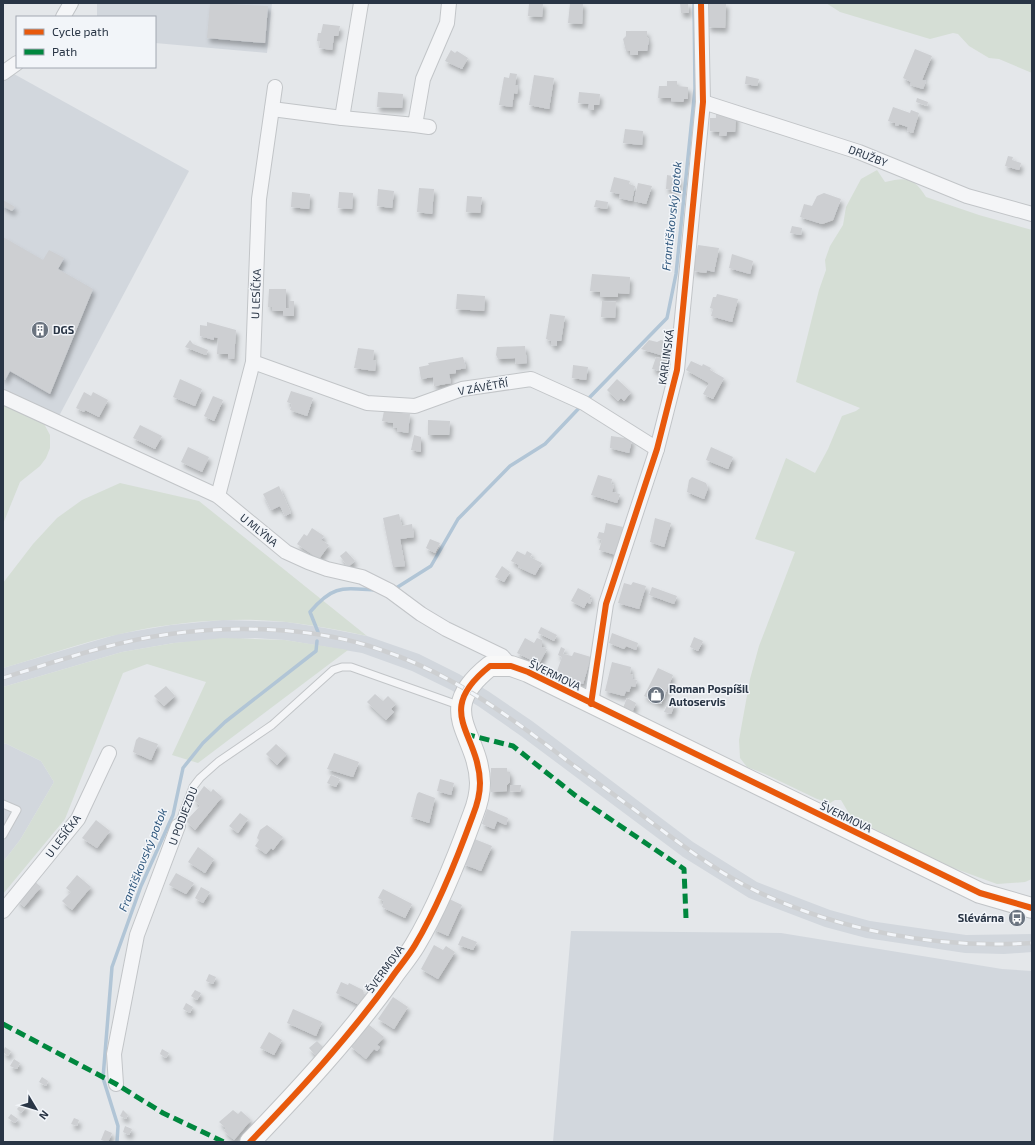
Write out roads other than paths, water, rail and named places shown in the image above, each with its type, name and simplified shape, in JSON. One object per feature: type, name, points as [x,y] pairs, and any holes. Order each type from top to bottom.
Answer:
[{"type":"street","points":[[64,16],[71,3]]},
{"type":"street","points":[[342,118],[361,3]]},
{"type":"street","points":[[415,125],[423,78],[447,23],[449,3]]},
{"type":"street","name":"KARLINSKÁ","points":[[591,704],[606,604],[657,449],[677,370],[703,102],[701,3]]},
{"type":"street","points":[[3,73],[16,64]]},
{"type":"street","name":"U LESÍČKA","points":[[218,496],[253,362],[259,199],[275,87]]},
{"type":"street","name":"DRUŽBY","points":[[703,102],[860,152],[967,196],[1032,214]]},
{"type":"street","points":[[272,109],[429,127]]},
{"type":"street","name":"V ZÁVĚTŘÍ","points":[[253,362],[367,403],[408,406],[415,406],[462,389],[531,379],[584,403],[657,449]]},
{"type":"street","name":"U MLÝNA","points":[[3,397],[218,496],[286,552],[321,567],[362,577],[390,591],[421,614],[446,629],[502,656],[511,666]]},
{"type":"street","name":"ŠVERMOVA","points":[[250,1142],[320,1068],[376,998],[415,945],[455,866],[477,805],[480,783],[476,759],[465,734],[461,706],[470,684],[481,672],[490,666],[511,666],[980,893],[1032,908]]},
{"type":"street","name":"U LESÍČKA","points":[[3,911],[78,819],[109,753]]},
{"type":"street","name":"U PODJEZDU","points":[[116,1084],[114,1054],[137,935],[178,826]]},
{"type":"lane","name":"U PODJEZDU","points":[[178,826],[193,786],[200,778],[218,762],[272,725],[333,670],[342,667],[351,667],[461,706]]},
{"type":"lane","points":[[3,804],[17,810],[3,835]]},
{"type":"waterway","name":"Františkovský potok","points":[[589,398],[667,318],[676,274],[695,89],[694,3]]},
{"type":"waterway","name":"Františkovský potok","points":[[393,590],[431,566],[458,519],[510,466],[545,444],[581,406]]},
{"type":"waterway","name":"Františkovský potok","points":[[318,632],[310,612],[325,597],[339,590],[346,589],[375,590]]},
{"type":"waterway","name":"Františkovský potok","points":[[117,1142],[118,1126],[103,1078],[112,967],[141,886],[173,815],[183,768],[203,743],[225,722],[316,651],[317,641]]},
{"type":"railway","points":[[3,678],[122,643],[151,637],[212,630],[276,630],[307,633],[366,645],[422,666],[448,679],[497,709],[715,868],[754,890],[786,904],[820,916],[890,934],[925,940],[961,943],[1032,943]]},
{"type":"place","name":"DGS","points":[[40,330]]},
{"type":"place","name":"Roman Pospíšil Autoservis","points":[[656,695]]},
{"type":"place","name":"Slévárna","points":[[1017,918]]}]
